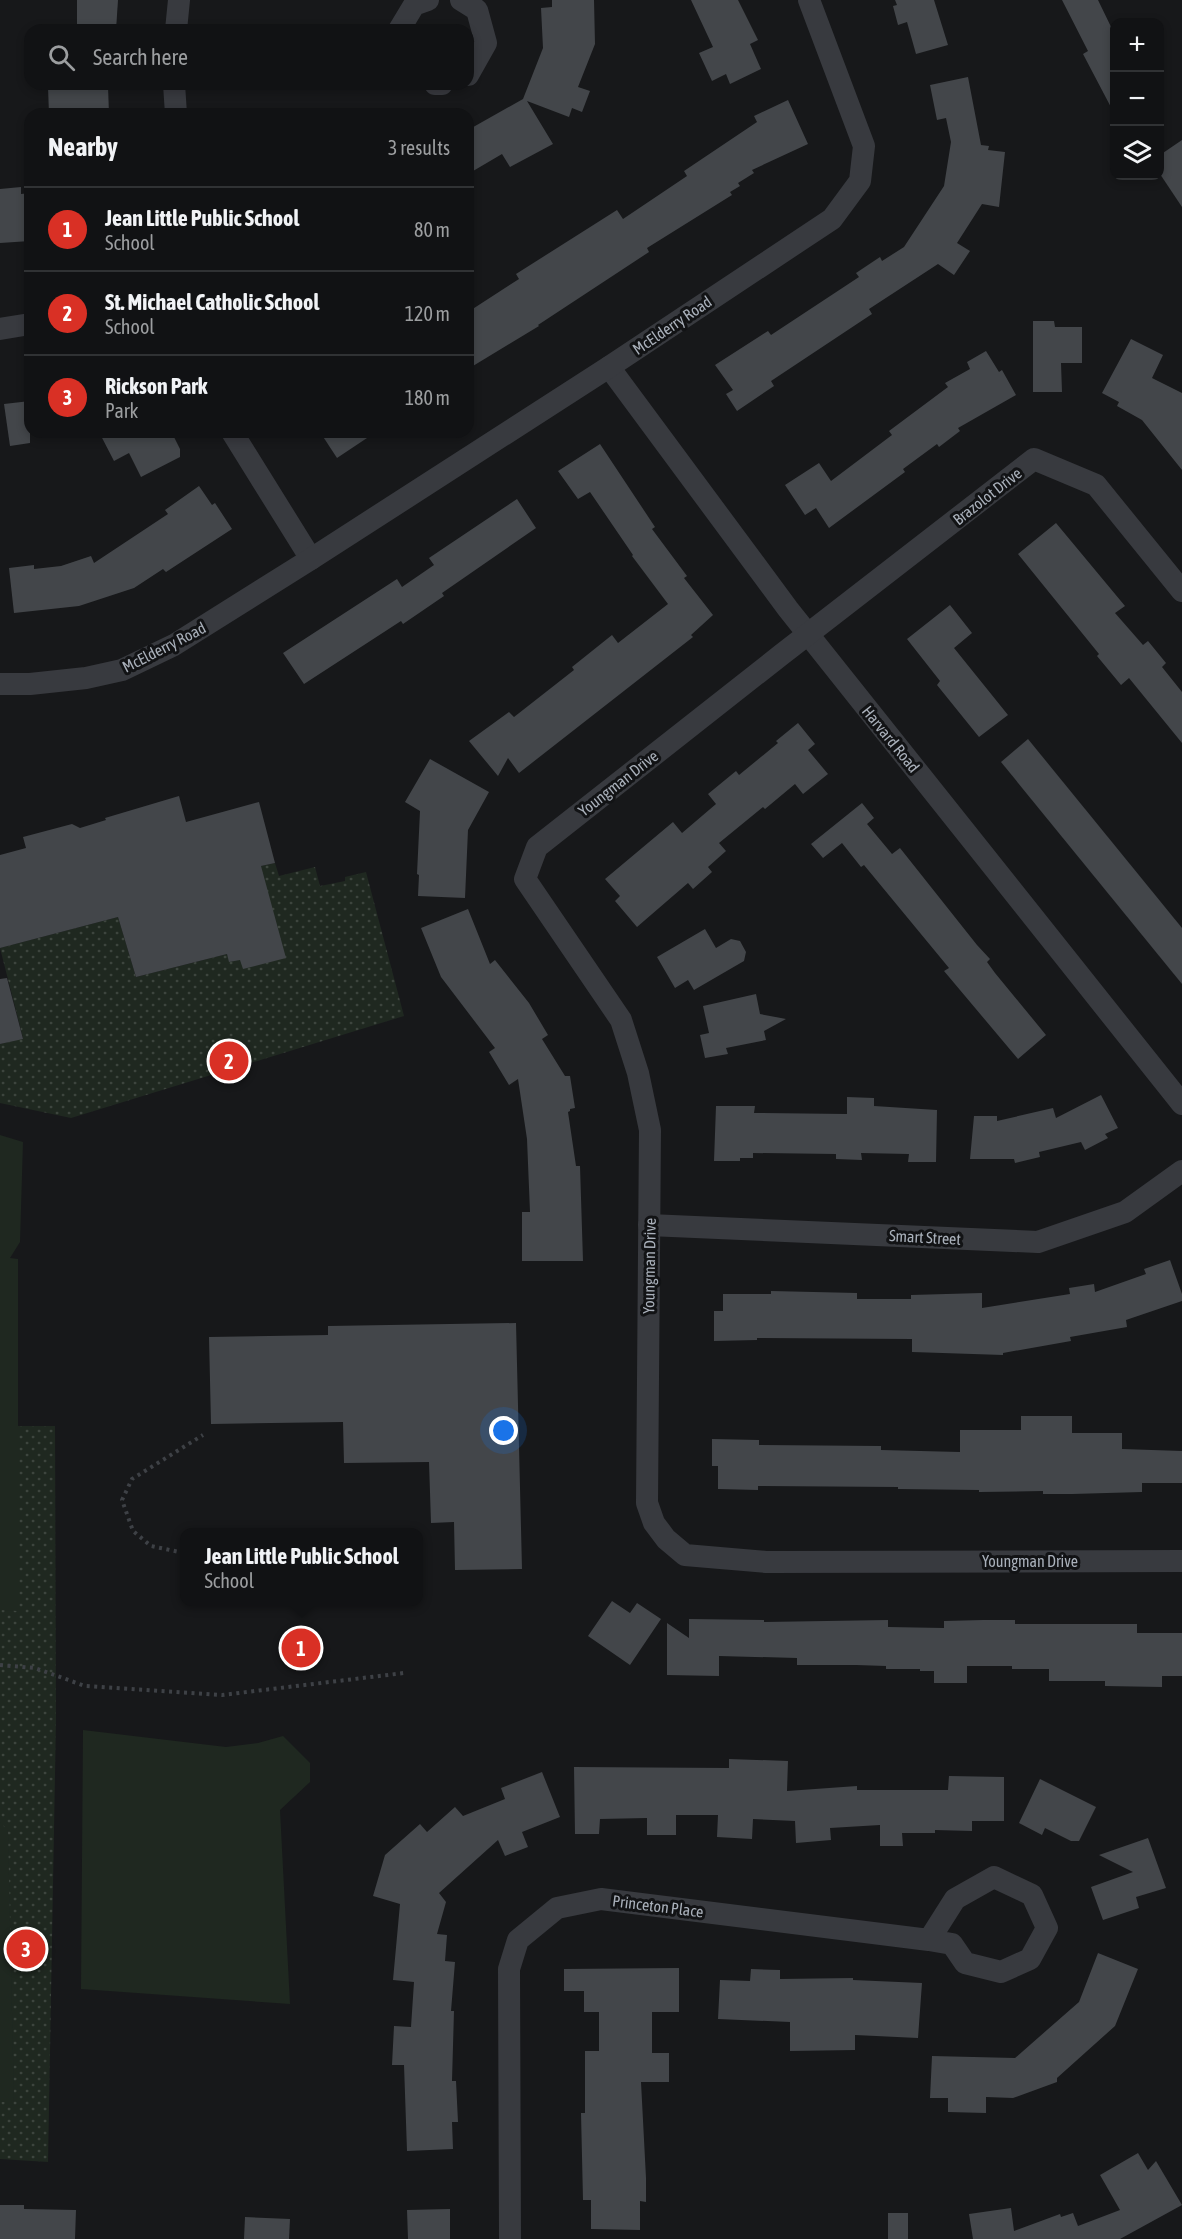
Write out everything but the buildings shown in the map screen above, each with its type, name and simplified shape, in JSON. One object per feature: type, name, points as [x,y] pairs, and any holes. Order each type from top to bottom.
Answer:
[{"type":"street","points":[[177,24],[179,0]]},
{"type":"street","points":[[403,24],[414,5],[428,0]]},
{"type":"street","points":[[461,0],[477,10],[486,43],[474,64]]},
{"type":"street","name":"McElderry Road","points":[[0,684],[30,684],[86,678],[122,670],[174,645],[609,367],[832,219],[860,181],[864,146],[809,0]]},
{"type":"street","points":[[174,90],[176,108]]},
{"type":"street","points":[[0,328],[24,325]]},
{"type":"street","name":"Harvard Road","points":[[609,367],[808,634],[1182,1104]]},
{"type":"street","points":[[236,438],[311,559]]},
{"type":"street","name":"Brazolot Drive","points":[[808,634],[1034,459],[1096,485],[1182,591]]},
{"type":"street","name":"Youngman Drive","points":[[808,634],[537,847],[525,879],[621,1020],[638,1073],[650,1130],[647,1503],[654,1522],[666,1539],[685,1555],[766,1562],[1182,1561]]},
{"type":"street","name":"Smart Street","points":[[649,1225],[1038,1242],[1125,1212],[1182,1171]]},
{"type":"street","name":"Princeton Place","points":[[510,2239],[509,1969],[518,1940],[557,1908],[600,1899],[929,1940],[952,1944],[965,1964],[1001,1972],[1030,1959],[1047,1928],[1032,1895],[994,1877],[955,1899],[929,1940]]},
{"type":"path","points":[[180,1552],[151,1546],[133,1531],[122,1500],[132,1479],[203,1435]]},
{"type":"path","points":[[0,1665],[35,1668],[85,1686],[222,1695],[404,1673]]},
{"type":"shaded area","points":[[275,863],[279,876],[315,867],[320,886],[345,881],[345,877],[366,872],[404,1016],[71,1118],[0,1103],[0,1044],[23,1038],[0,948],[118,917],[136,977],[227,954],[230,962],[261,866]]},
{"type":"shaded area","points":[[0,1135],[23,1142],[20,1242],[10,1258],[18,1259],[18,1611],[0,1610]]},
{"type":"shaded area","points":[[0,1426],[55,1426],[56,1718],[48,2162],[0,2159]]},
{"type":"shaded area","points":[[83,1730],[226,1747],[258,1743],[283,1736],[310,1763],[310,1782],[280,1810],[290,2004],[81,1989]]},
{"type":"shaded area","points":[[0,1822],[8,1831],[14,2102],[0,2102]]},
{"type":"place","name":"St. Michael Catholic School","points":[[229,1061]]},
{"type":"place","name":"Jean Little Public School","points":[[301,1648]]},
{"type":"place","name":"Rickson Park","points":[[26,1949]]}]
